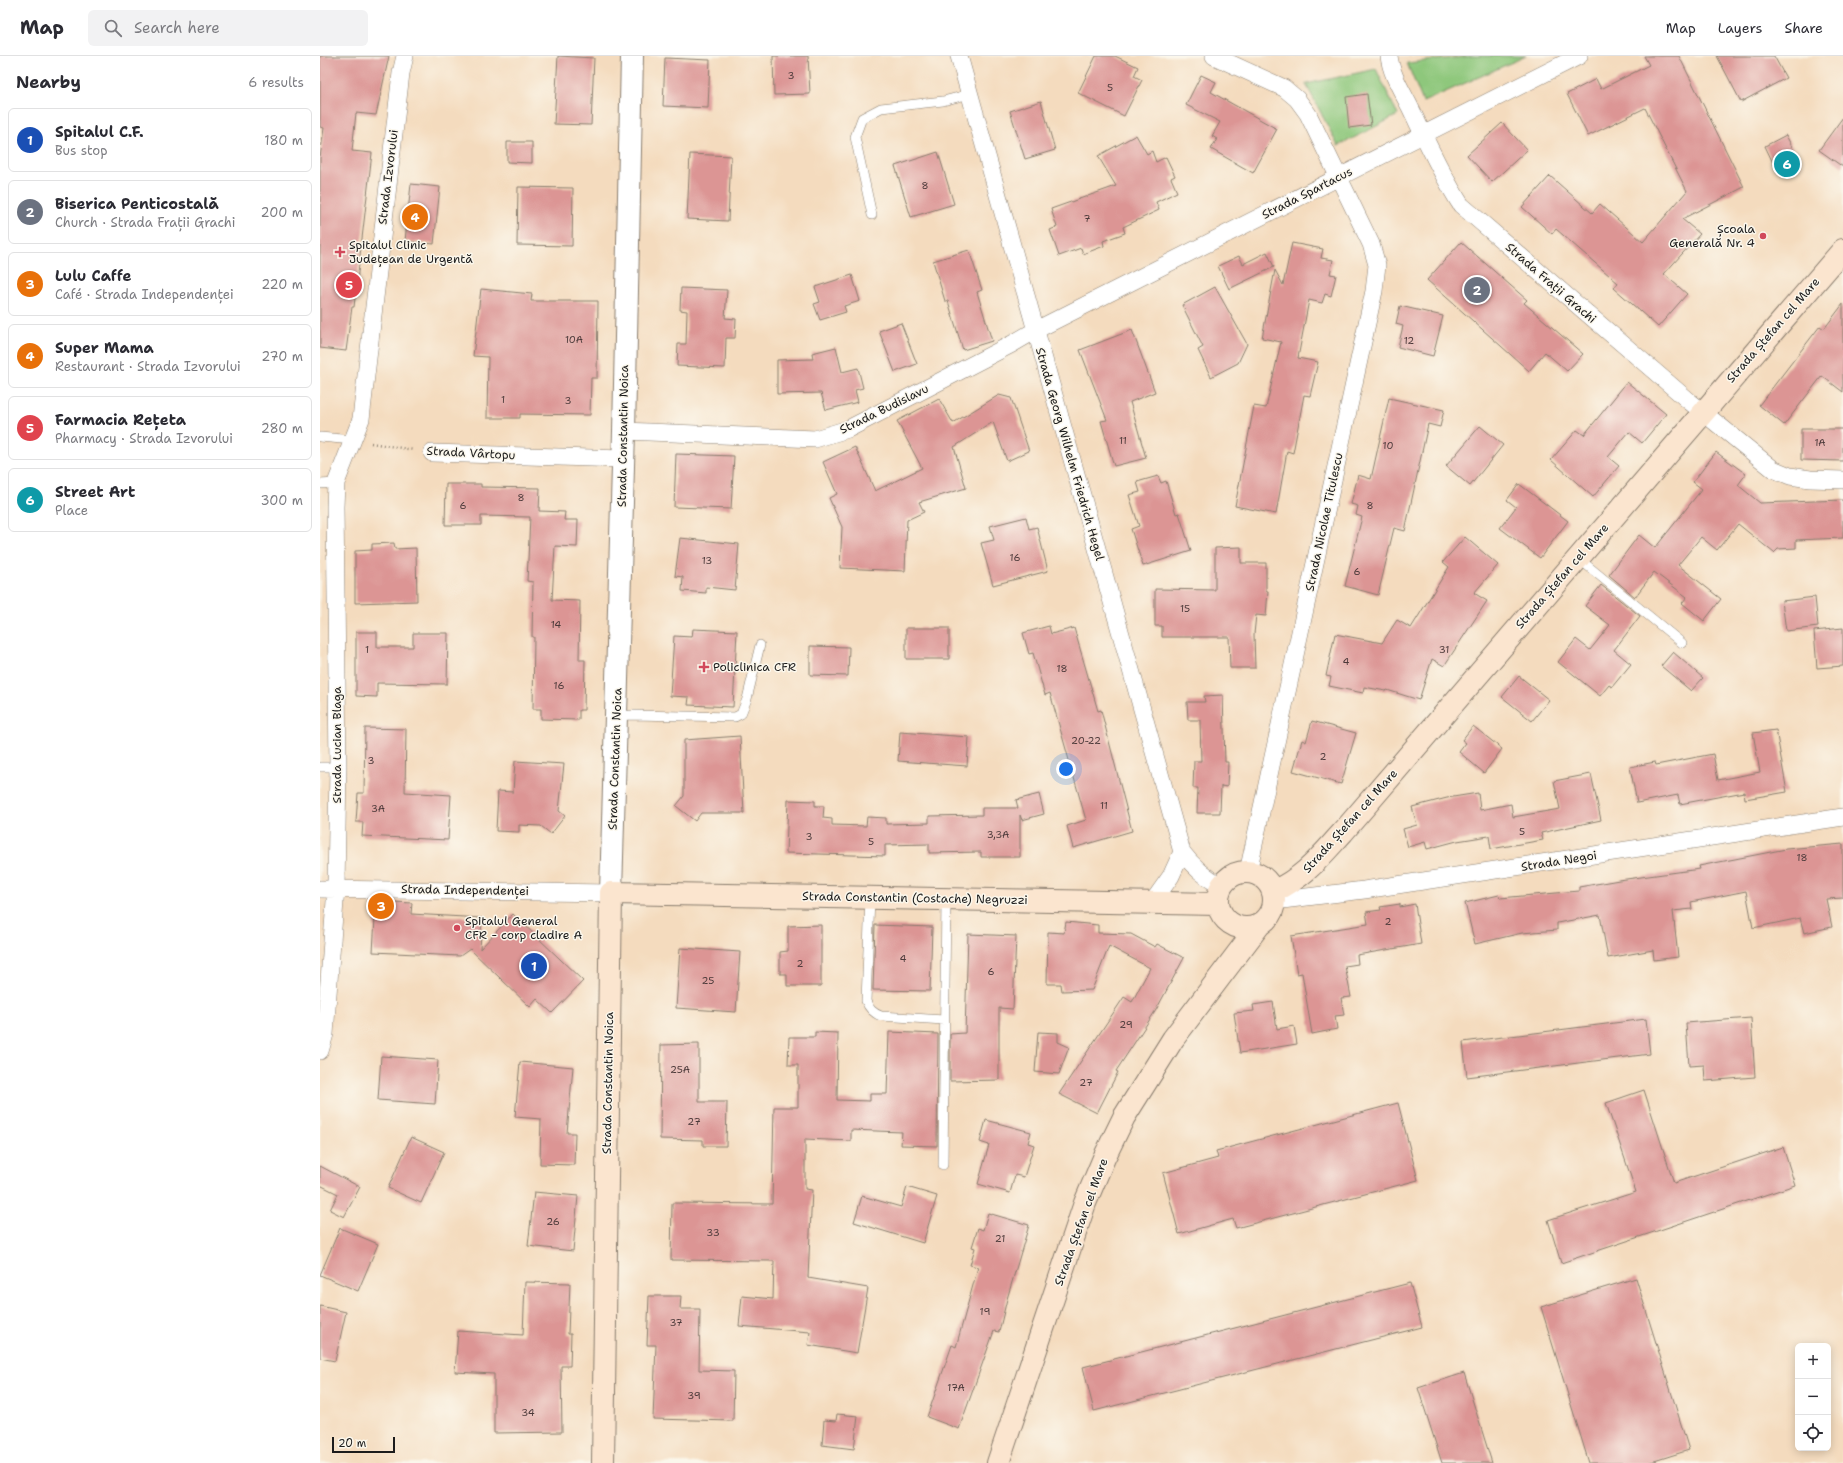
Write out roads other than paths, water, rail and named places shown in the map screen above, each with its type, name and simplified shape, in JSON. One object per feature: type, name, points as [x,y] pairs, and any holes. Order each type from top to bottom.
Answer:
[{"type":"main road","name":"Strada Ștefan cel Mare","points":[[1273,897],[1307,871],[1843,250]]},
{"type":"main road","points":[[1248,872],[1264,878],[1269,884],[1273,897],[1272,910],[1267,918],[1260,924],[1251,927],[1242,927],[1227,920],[1221,912],[1220,895],[1232,875],[1248,872]]},
{"type":"main road","name":"Strada Constantin (Costache) Negruzzi","points":[[611,893],[1152,903],[1220,895]]},
{"type":"main road","name":"Strada Constantin Noica","points":[[603,1463],[611,893]]},
{"type":"main road","name":"Strada Ștefan cel Mare","points":[[998,1463],[1085,1203],[1104,1158],[1124,1117],[1173,1039],[1260,924]]},
{"type":"street","name":"Strada Izvorului","points":[[353,440],[361,418],[382,231],[405,56]]},
{"type":"street","name":"Strada Constantin Noica","points":[[611,893],[624,431],[632,56]]},
{"type":"street","name":"Strada Georg Wilhelm Friedrich Hegel","points":[[959,56],[1182,852],[1192,866],[1220,895]]},
{"type":"street","points":[[1214,56],[1284,88],[1297,99],[1308,114],[1338,178]]},
{"type":"street","points":[[1389,56],[1390,66],[1423,134]]},
{"type":"street","name":"Strada Spartacus","points":[[1036,330],[1579,56]]},
{"type":"street","name":"Strada Frații Grachi","points":[[1423,134],[1451,190],[1461,205],[1773,469],[1796,477],[1843,480]]},
{"type":"street","name":"Strada Nicolae Titulescu","points":[[1248,872],[1374,291],[1376,265],[1371,244],[1338,178]]},
{"type":"street","name":"Strada Budislavu","points":[[624,431],[815,439],[832,435],[848,429],[1036,330]]},
{"type":"street","name":"Strada Lucian Blaga","points":[[320,1051],[325,1034],[328,888],[338,767],[335,507],[328,483],[353,440]]},
{"type":"street","name":"Strada Vârtopu","points":[[432,452],[623,459]]},
{"type":"street","name":"Strada Negoi","points":[[1273,897],[1364,890],[1843,817]]},
{"type":"street","points":[[1152,903],[1171,876],[1182,852]]},
{"type":"street","name":"Strada Independenței","points":[[328,888],[611,893]]},
{"type":"lane","points":[[872,215],[854,137],[862,118],[881,108],[943,101],[970,94]]},
{"type":"lane","points":[[320,437],[353,440]]},
{"type":"lane","points":[[1578,558],[1682,643]]},
{"type":"lane","points":[[616,716],[735,717],[741,714],[747,700],[760,644]]},
{"type":"lane","points":[[320,767],[338,767]]},
{"type":"lane","points":[[870,898],[866,1001],[869,1007],[874,1013],[881,1016],[944,1020]]},
{"type":"lane","points":[[943,1165],[946,899]]},
{"type":"place","name":"Street Art","points":[[1787,164]]},
{"type":"place","name":"Super Mama","points":[[415,217]]},
{"type":"place","name":"Școala Generală Nr. 4","points":[[1763,236]]},
{"type":"place","name":"Spitalul Clinic Județean de Urgentă","points":[[340,252]]},
{"type":"place","name":"Farmacia Rețeta","points":[[349,285]]},
{"type":"place","name":"Biserica Penticostală","points":[[1477,290]]},
{"type":"place","name":"Policlinica CFR","points":[[704,667]]},
{"type":"place","name":"Lulu Caffe","points":[[381,906]]},
{"type":"place","name":"Spitalul General CFR - corp cladire A","points":[[457,928]]},
{"type":"place","name":"Spitalul C.F.","points":[[534,966]]}]
